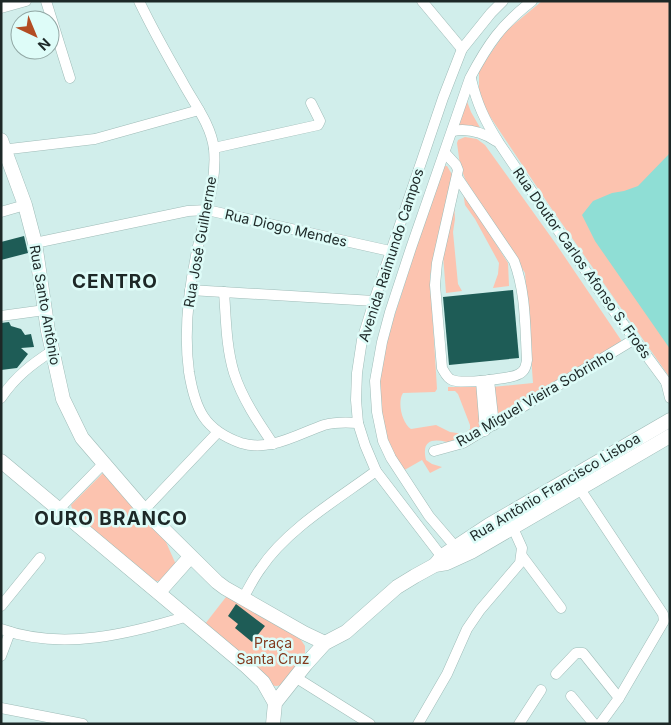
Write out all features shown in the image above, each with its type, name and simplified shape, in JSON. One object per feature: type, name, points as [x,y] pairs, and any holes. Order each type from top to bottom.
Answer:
[{"type":"main road","name":"Rua Santo Antônio","points":[[3,146],[25,205],[35,243],[52,350],[63,399],[82,438],[103,464]]},
{"type":"main road","name":"Rua Antônio Francisco Lisboa","points":[[459,551],[489,525],[670,420]]},
{"type":"main road","name":"Rua Antônio Francisco Lisboa","points":[[325,643],[346,632],[397,587],[459,551],[513,528],[670,436]]},
{"type":"main road","points":[[1,461],[188,616],[263,682],[275,703]]},
{"type":"main road","points":[[103,464],[144,510],[190,557],[221,585],[325,643],[291,681],[275,703],[273,724]]},
{"type":"main road","points":[[159,592],[190,557]]},
{"type":"main road","points":[[304,633],[313,656]]},
{"type":"main road","points":[[263,682],[277,687],[291,681]]},
{"type":"street","points":[[1,8],[26,1]]},
{"type":"street","points":[[46,1],[70,78]]},
{"type":"street","name":"Rua José Guilherme","points":[[139,1],[199,110],[210,132],[214,148],[212,184],[190,290],[186,321],[192,393],[201,415],[217,433],[243,443],[258,446],[273,444],[326,425],[358,422]]},
{"type":"street","points":[[422,1],[462,49]]},
{"type":"street","points":[[489,1],[491,13]]},
{"type":"street","name":"Avenida Raimundo Campos","points":[[441,561],[376,471],[358,422],[356,400],[357,373],[362,340],[390,251],[462,49],[503,1]]},
{"type":"street","name":"Avenida Raimundo Campos","points":[[459,551],[429,516],[391,458],[383,441],[377,412],[375,381],[390,312],[470,78],[483,52],[500,28],[532,1]]},
{"type":"street","name":"Rua Doutor Carlos Afonso S. Froés","points":[[470,78],[476,102],[499,143],[633,340],[668,384]]},
{"type":"street","points":[[214,148],[318,125],[320,118],[311,103]]},
{"type":"street","points":[[3,146],[95,139],[199,110]]},
{"type":"street","points":[[434,126],[452,132],[468,129],[486,135],[499,143]]},
{"type":"street","points":[[445,153],[458,170],[437,263],[435,285],[442,368],[448,378],[455,381],[485,380],[514,376],[525,368],[527,360],[522,287],[514,261],[457,177]]},
{"type":"street","points":[[1,212],[25,205]]},
{"type":"street","name":"Rua Diogo Mendes","points":[[35,243],[188,211],[207,210],[390,251]]},
{"type":"street","points":[[190,290],[374,301]]},
{"type":"street","points":[[224,292],[228,341],[234,373],[259,423],[273,444]]},
{"type":"street","points":[[1,316],[45,310]]},
{"type":"street","name":"Rua Miguel Vieira Sobrinho","points":[[434,451],[463,443],[633,340]]},
{"type":"street","points":[[1,398],[18,377],[52,350]]},
{"type":"street","points":[[485,380],[489,428]]},
{"type":"street","points":[[668,384],[670,398]]},
{"type":"street","points":[[144,510],[217,433]]},
{"type":"street","points":[[59,509],[103,464]]},
{"type":"street","points":[[243,598],[261,568],[277,548],[308,521],[376,471]]},
{"type":"street","points":[[384,483],[401,474]]},
{"type":"street","points":[[580,489],[663,614],[664,621],[619,698],[600,724]]},
{"type":"street","points":[[418,724],[447,674],[467,629],[480,610],[520,563],[522,548],[513,528]]},
{"type":"street","points":[[522,556],[561,608]]},
{"type":"street","points":[[1,606],[40,558]]},
{"type":"street","points":[[1,656],[6,631],[66,640],[150,628],[188,616]]},
{"type":"street","points":[[556,674],[576,653],[582,653],[619,698]]},
{"type":"street","points":[[291,681],[370,724]]},
{"type":"street","points":[[519,724],[541,690]]},
{"type":"street","points":[[571,696],[594,724]]},
{"type":"street","points":[[1,708],[51,720],[84,724]]},
{"type":"green space","points":[[542,1],[670,1],[670,378],[551,208],[479,97],[479,70],[506,31]]},
{"type":"green space","points":[[465,96],[471,112],[482,131],[455,129]]},
{"type":"green space","points":[[465,137],[477,139],[485,145],[556,244],[621,340],[620,345],[497,418],[492,387],[533,383],[525,273],[465,179],[460,165],[457,143],[458,140]]},
{"type":"green space","points":[[444,166],[447,166],[453,176],[430,276],[437,389],[435,392],[403,393],[400,402],[405,422],[411,429],[436,425],[450,432],[464,434],[470,429],[470,425],[458,394],[455,391],[448,391],[448,387],[476,387],[479,390],[483,427],[456,444],[438,440],[429,442],[425,452],[426,460],[442,467],[430,473],[422,460],[401,472],[382,420],[379,399],[380,376],[390,330]]},
{"type":"green space","points":[[463,192],[508,263],[509,286],[493,288],[498,274],[499,263],[475,219],[465,205]]},
{"type":"green space","points":[[454,202],[455,219],[453,232],[458,284],[462,291],[446,293],[443,255]]},
{"type":"green space","points":[[104,472],[166,542],[177,567],[160,581],[151,581],[74,515],[71,505]]},
{"type":"green space","name":"Praça Santa Cruz","points":[[234,596],[301,640],[305,646],[305,657],[283,685],[270,685],[205,624],[226,597]]},
{"type":"water","points":[[670,153],[670,349],[595,241],[582,215],[593,201],[612,193],[638,186]]},
{"type":"building","points":[[24,236],[28,253],[1,260],[1,242]]},
{"type":"building","points":[[513,290],[519,358],[449,365],[443,297]]},
{"type":"building","points":[[9,322],[11,326],[21,329],[25,335],[31,334],[34,347],[21,348],[28,354],[17,368],[1,370],[1,323]]},
{"type":"building","points":[[236,604],[265,626],[252,642],[235,628],[238,624],[228,616]]},
{"type":"district","name":"CENTRO","points":[[115,281]]},
{"type":"district","name":"OURO BRANCO","points":[[111,518]]}]
